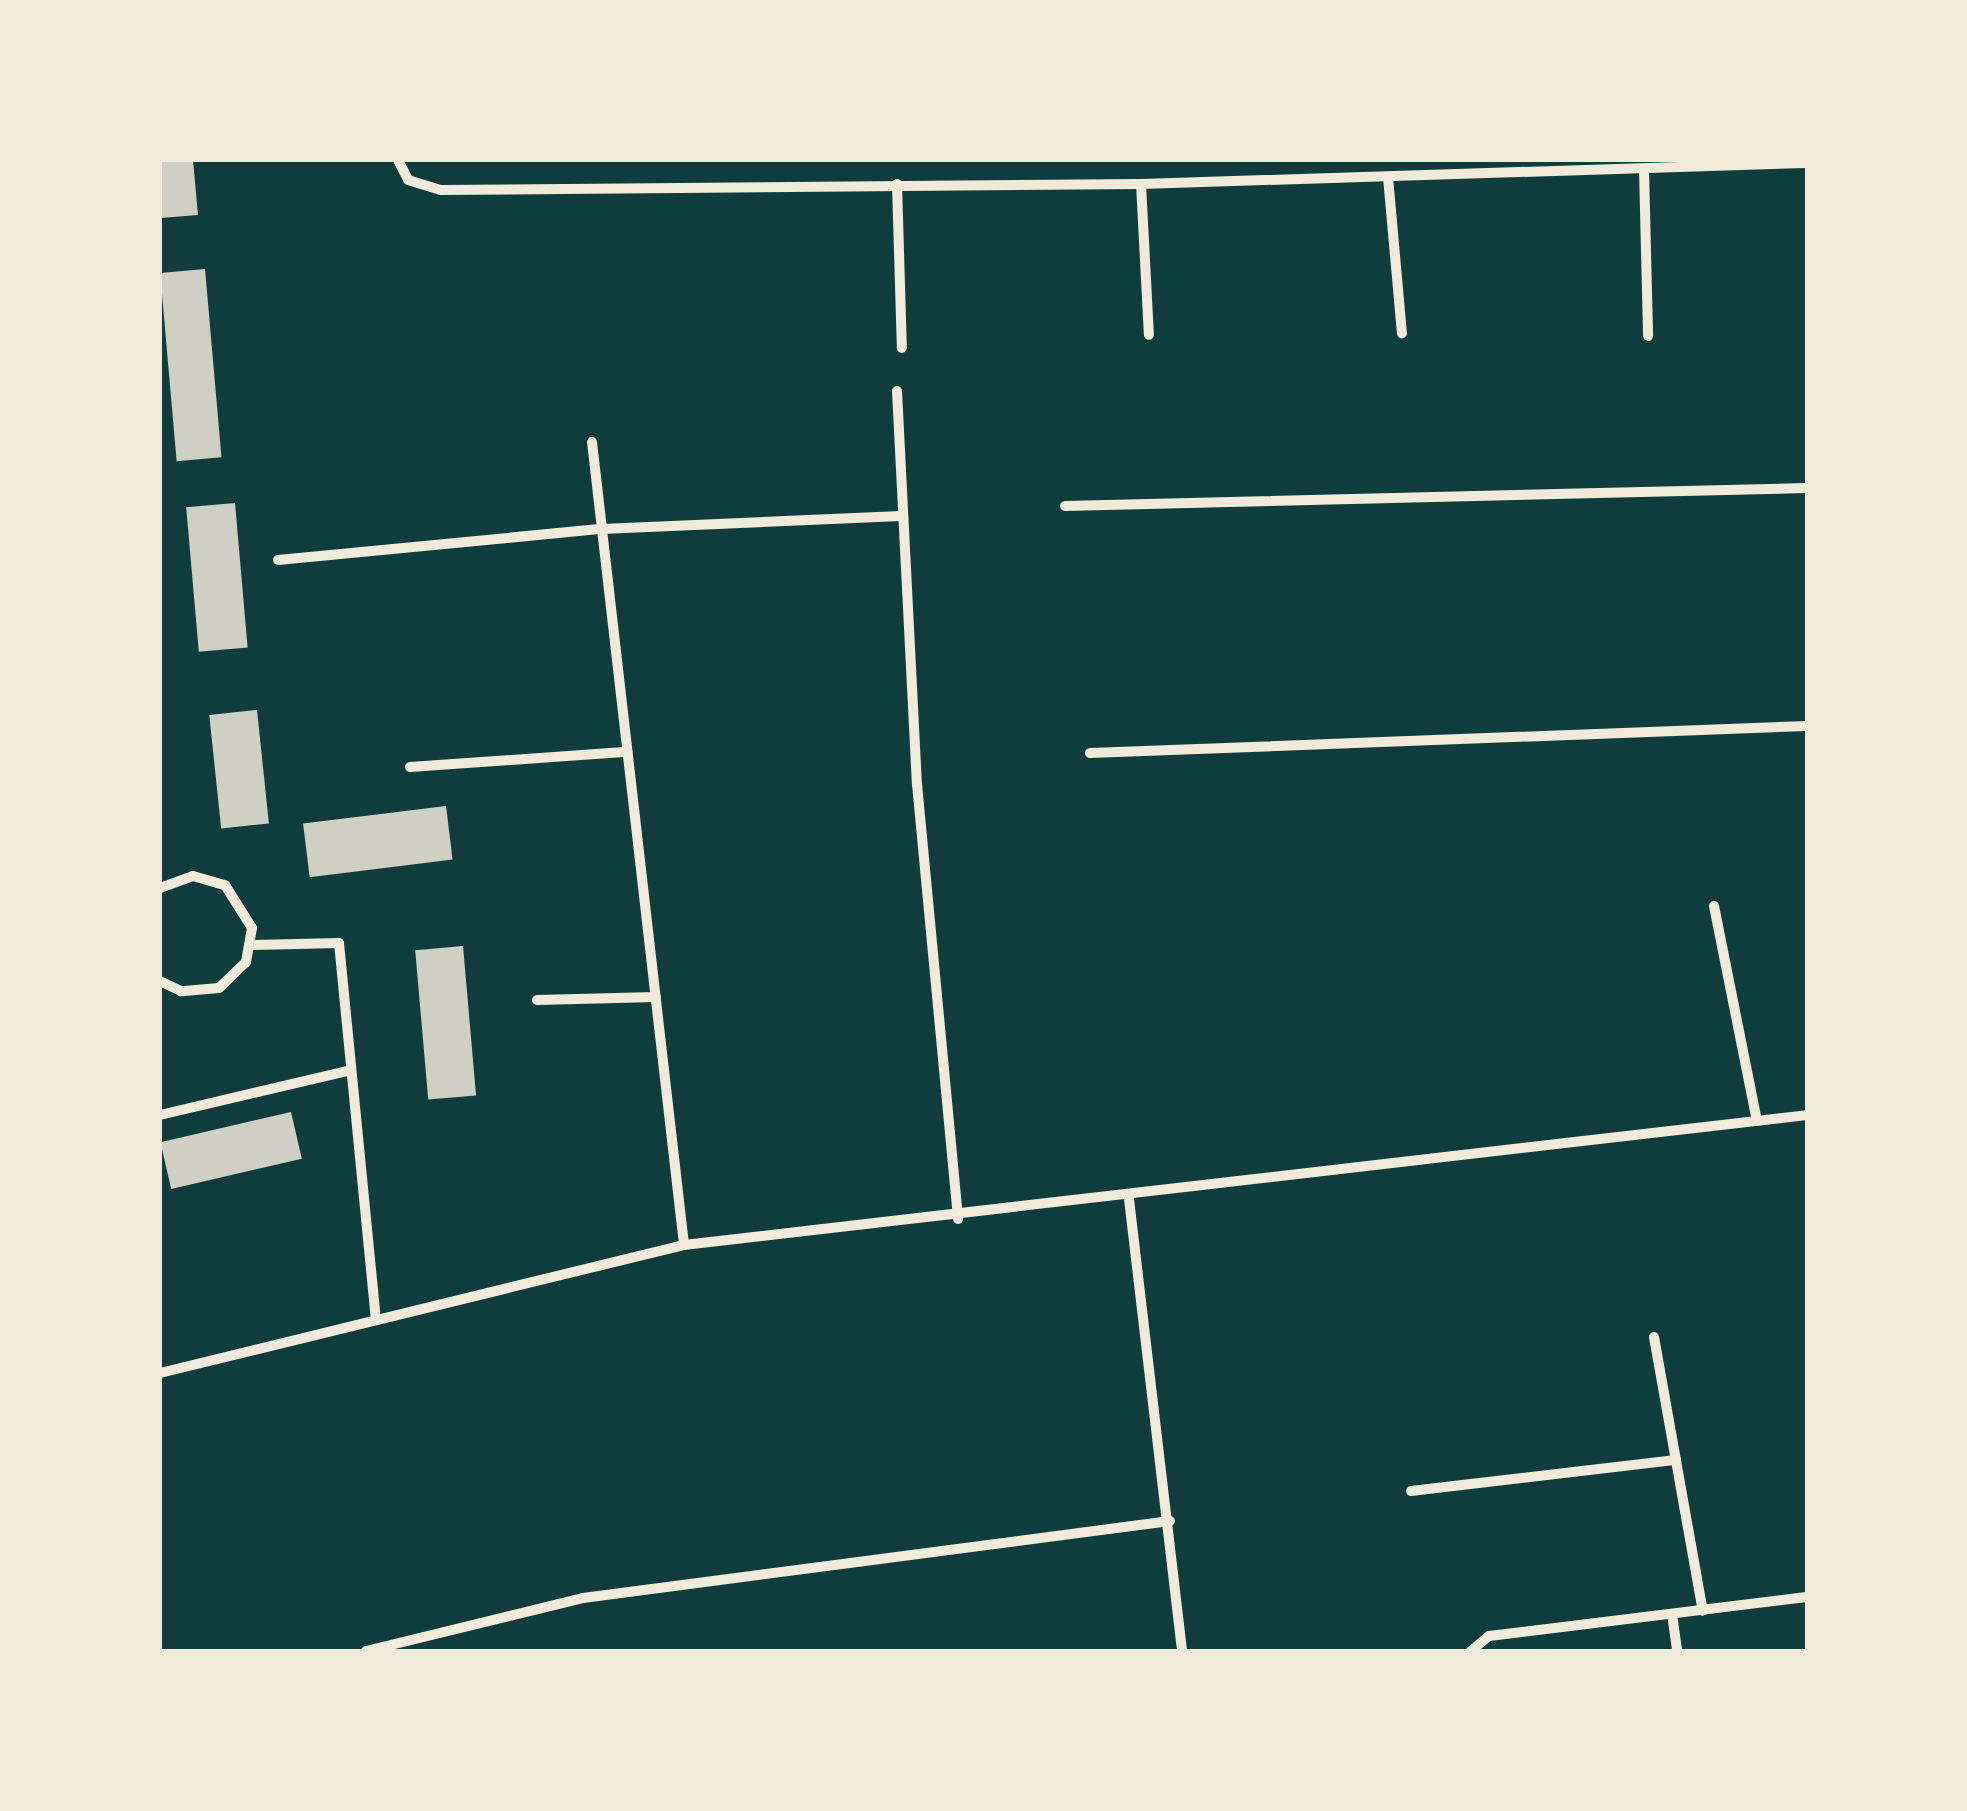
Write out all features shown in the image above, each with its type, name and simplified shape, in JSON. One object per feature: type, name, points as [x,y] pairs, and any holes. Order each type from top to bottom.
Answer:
[{"type":"street","points":[[398,160],[408,180],[440,190],[1141,184],[1807,164]]},
{"type":"street","points":[[1644,169],[1648,336]]},
{"type":"street","points":[[1388,176],[1402,333]]},
{"type":"street","points":[[896,184],[902,348]]},
{"type":"street","points":[[1141,184],[1149,335]]},
{"type":"street","points":[[897,391],[901,516],[958,1219]]},
{"type":"street","points":[[592,442],[684,1246]]},
{"type":"street","points":[[1065,506],[1807,488]]},
{"type":"street","points":[[278,560],[602,530],[901,516]]},
{"type":"street","points":[[1090,754],[1807,726]]},
{"type":"street","points":[[410,767],[628,752]]},
{"type":"street","points":[[160,888],[193,876],[225,885],[248,911],[252,945],[218,988],[181,991],[160,981]]},
{"type":"street","points":[[1714,906],[1757,1122]]},
{"type":"street","points":[[252,945],[340,944],[348,1071],[376,1318]]},
{"type":"street","points":[[537,1000],[656,997]]},
{"type":"street","points":[[160,1116],[348,1071]]},
{"type":"street","points":[[160,1373],[684,1246],[958,1219],[1807,1115]]},
{"type":"street","points":[[1128,1199],[1170,1521],[1182,1651]]},
{"type":"street","points":[[1654,1336],[1703,1610]]},
{"type":"street","points":[[1411,1491],[1676,1460]]},
{"type":"street","points":[[366,1651],[583,1598],[1170,1521]]},
{"type":"street","points":[[1471,1651],[1489,1636],[1807,1597]]},
{"type":"street","points":[[1672,1614],[1677,1651]]},
{"type":"building","points":[[160,160],[193,160],[198,215],[160,218]]},
{"type":"building","points":[[205,269],[221,457],[177,461],[160,273]]},
{"type":"building","points":[[235,503],[248,647],[199,652],[186,507]]},
{"type":"building","points":[[257,710],[269,823],[221,828],[209,715]]},
{"type":"building","points":[[446,806],[453,860],[310,877],[303,824]]},
{"type":"building","points":[[463,946],[476,1095],[428,1100],[415,950]]},
{"type":"building","points":[[291,1112],[302,1159],[171,1189],[160,1142]]}]
